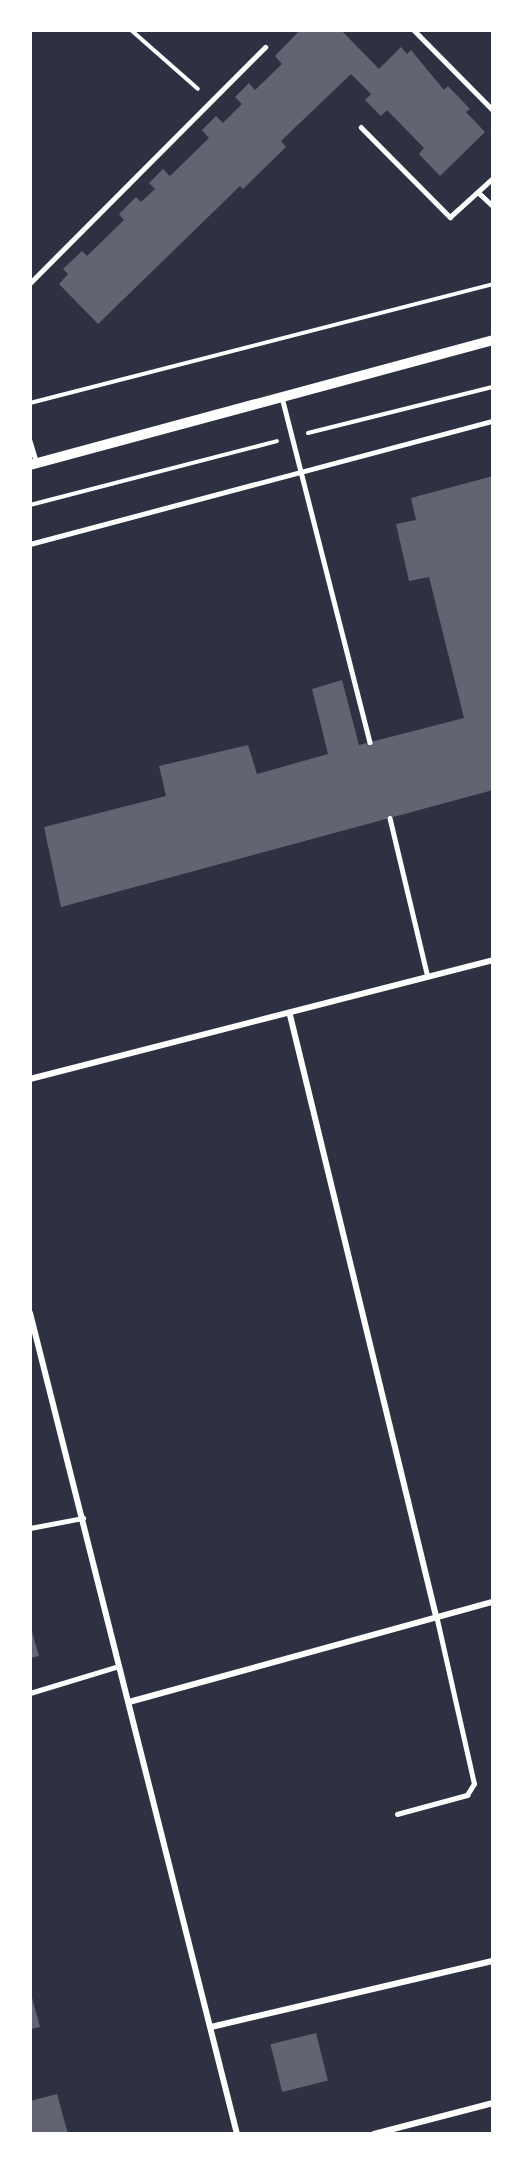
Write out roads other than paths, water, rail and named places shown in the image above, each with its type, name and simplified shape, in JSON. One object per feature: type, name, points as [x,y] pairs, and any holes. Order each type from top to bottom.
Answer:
[{"type":"street","points":[[33,465],[493,340]]},
{"type":"street","points":[[30,1079],[290,1015],[493,960]]},
{"type":"street","points":[[290,1015],[436,1616]]},
{"type":"street","points":[[30,1313],[237,2134]]},
{"type":"street","points":[[129,1702],[493,1602]]},
{"type":"street","points":[[211,2027],[493,1961]]},
{"type":"street","points":[[374,2134],[493,2103]]},
{"type":"lane","points":[[414,30],[493,110]]},
{"type":"lane","points":[[30,283],[265,47]]},
{"type":"lane","points":[[362,127],[450,217],[493,178]]},
{"type":"lane","points":[[479,193],[493,207]]},
{"type":"lane","points":[[282,397],[370,742]]},
{"type":"lane","points":[[30,544],[493,421]]},
{"type":"lane","points":[[30,441],[33,465]]},
{"type":"lane","points":[[390,818],[428,977]]},
{"type":"lane","points":[[30,1528],[83,1518]]},
{"type":"lane","points":[[397,1814],[467,1795],[474,1784],[436,1616]]},
{"type":"lane","points":[[30,1693],[119,1666]]}]
